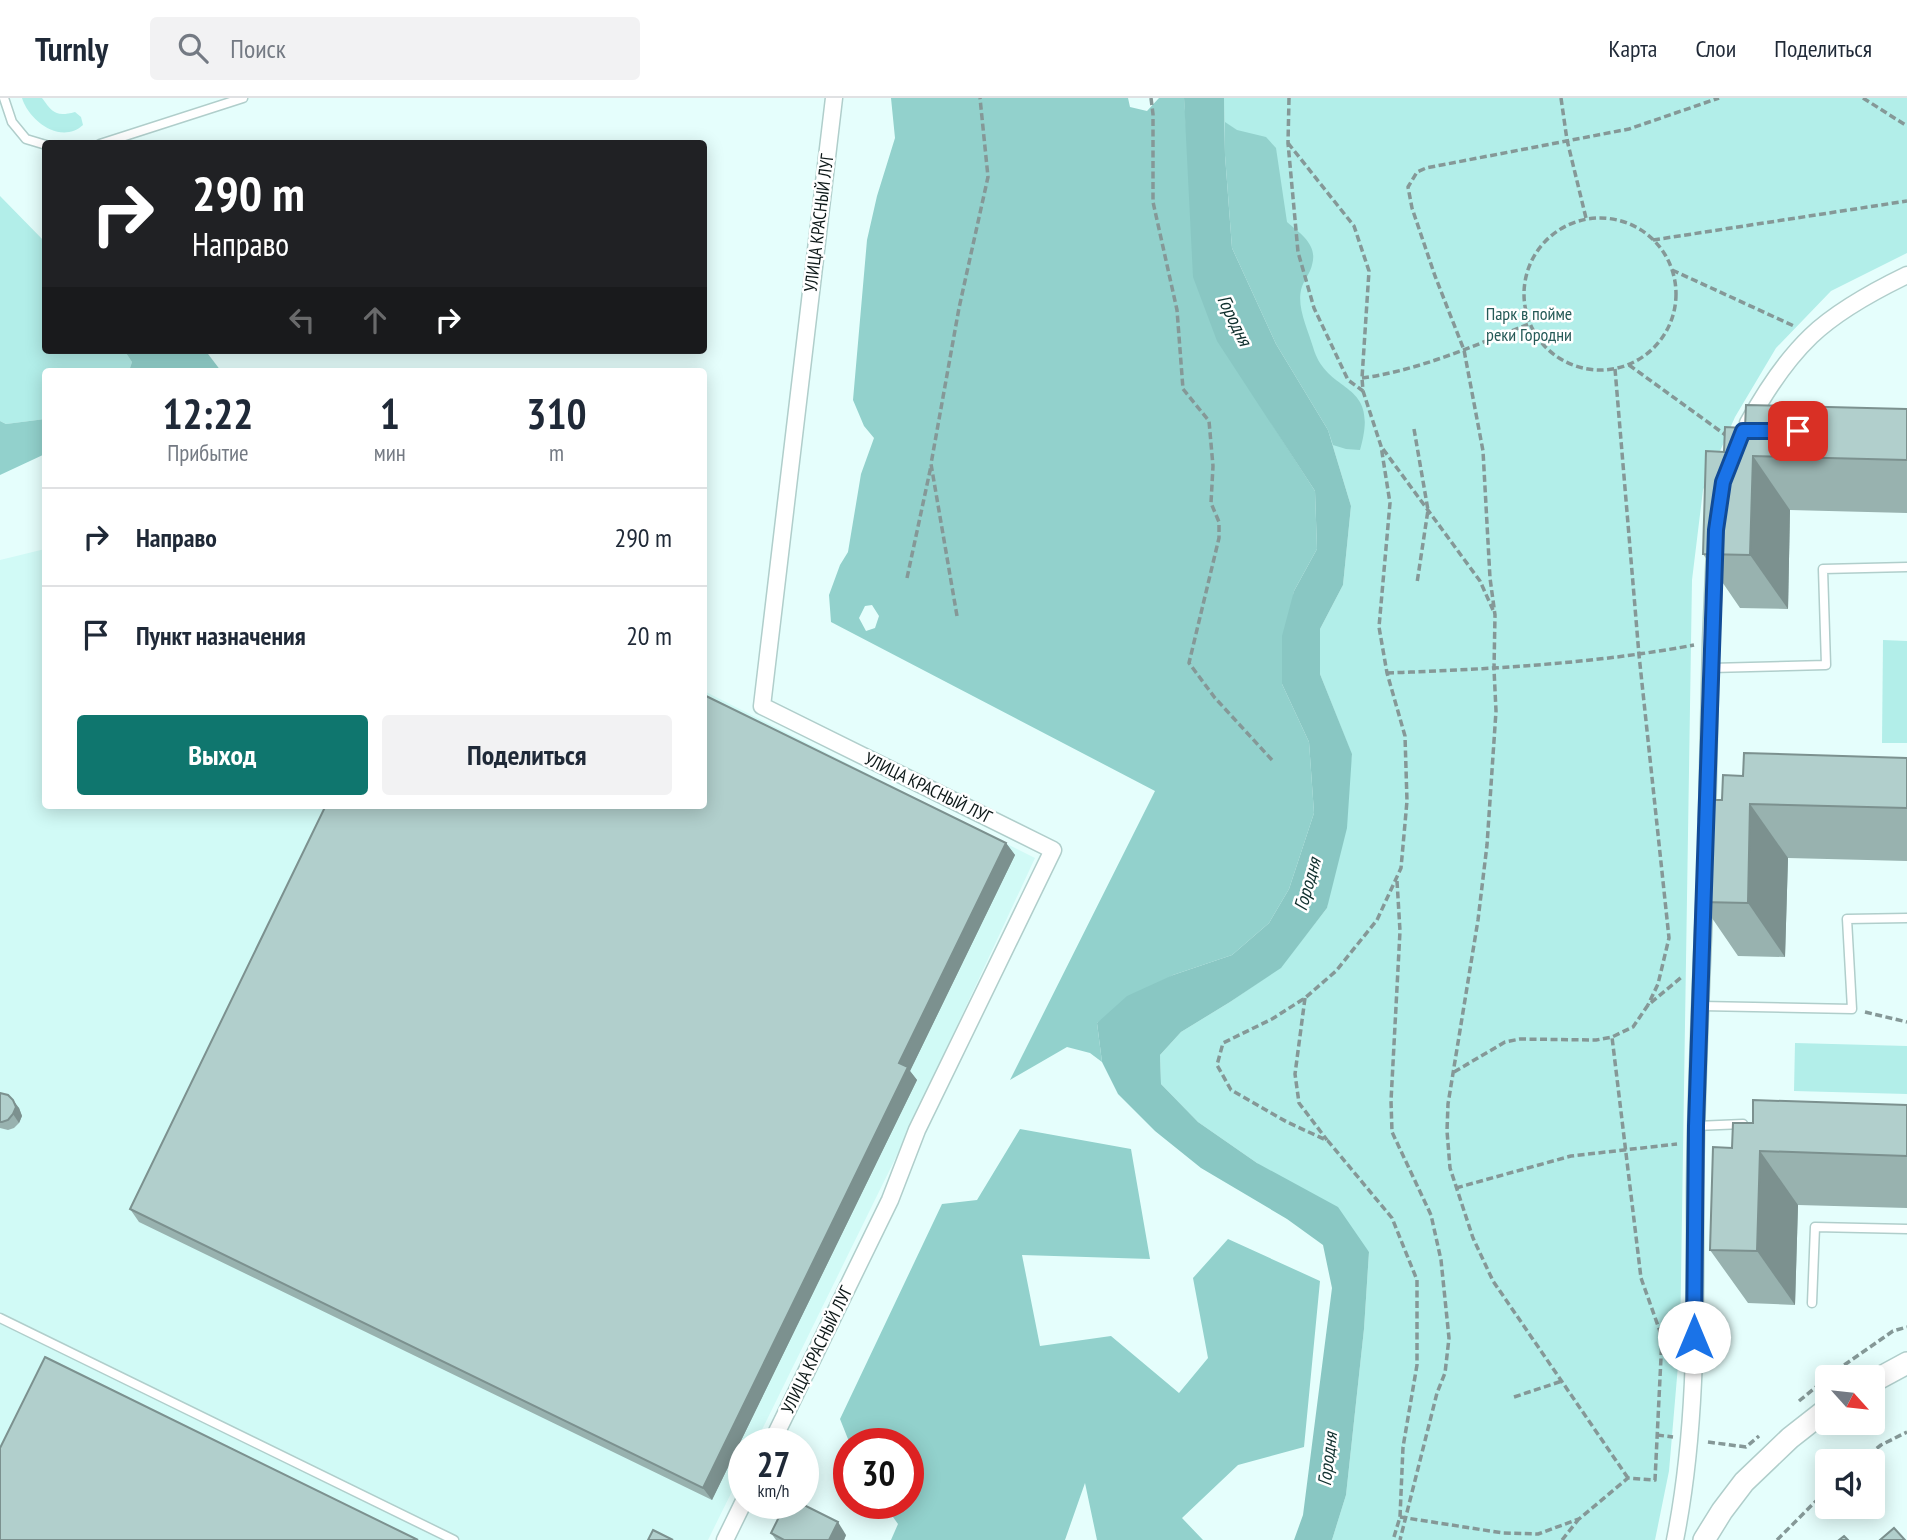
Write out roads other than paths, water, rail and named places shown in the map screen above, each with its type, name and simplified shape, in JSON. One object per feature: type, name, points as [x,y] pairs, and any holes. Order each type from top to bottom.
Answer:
[{"type":"street","name":"УЛИЦА КРАСНЫЙ ЛУГ","points":[[779,1428],[890,1200],[917,1130],[1053,850],[762,706],[834,98]]},
{"type":"street","points":[[1746,435],[1758,405],[1786,365],[1812,335],[1882,287],[1907,275]]},
{"type":"street","points":[[1707,829],[1716,777],[1711,641],[1716,530]]},
{"type":"street","points":[[1675,1540],[1689,1439],[1694,1365],[1696,1134],[1705,868]]},
{"type":"street","points":[[1885,1375],[1907,1363]]},
{"type":"street","points":[[1704,1540],[1744,1482],[1815,1418]]},
{"type":"street","points":[[725,1540],[735,1519]]},
{"type":"lane","points":[[4,98],[12,122],[26,139],[42,144]]},
{"type":"lane","points":[[112,140],[243,98]]},
{"type":"lane","points":[[1711,668],[1825,665],[1823,569],[1907,567]]},
{"type":"lane","points":[[1701,1006],[1852,1009],[1847,919],[1907,918]]},
{"type":"lane","points":[[1696,1134],[1749,1124]]},
{"type":"lane","points":[[1812,1303],[1815,1227],[1907,1229]]},
{"type":"lane","points":[[0,1318],[454,1540]]},
{"type":"water","name":"Городня","points":[[1184,98],[1224,98],[1232,248],[1276,344],[1328,430],[1351,506],[1343,585],[1320,629],[1320,674],[1352,754],[1347,828],[1327,908],[1281,968],[1181,1032],[1160,1055],[1161,1084],[1198,1122],[1257,1163],[1338,1207],[1369,1252],[1364,1329],[1346,1495],[1332,1540],[1294,1540],[1303,1515],[1332,1288],[1323,1245],[1287,1219],[1201,1168],[1155,1131],[1118,1094],[1102,1062],[1097,1023],[1127,996],[1173,975],[1232,955],[1269,923],[1289,889],[1314,813],[1309,742],[1282,684],[1282,636],[1294,591],[1317,549],[1315,491],[1217,341],[1193,277]]},
{"type":"park label","name":"Парк в пойме реки Городни","points":[[1529,324]]}]
